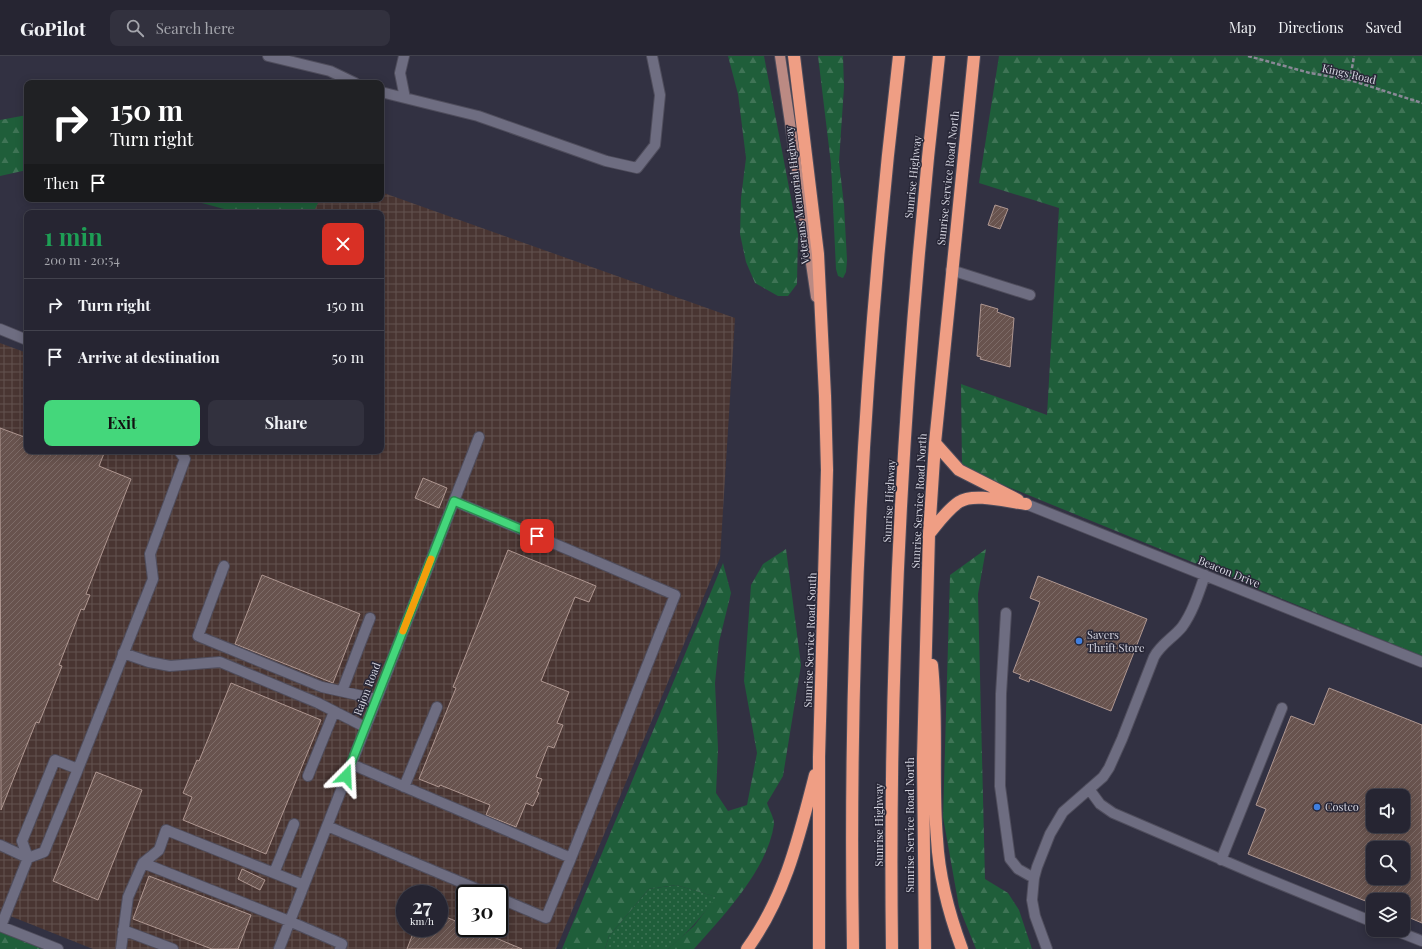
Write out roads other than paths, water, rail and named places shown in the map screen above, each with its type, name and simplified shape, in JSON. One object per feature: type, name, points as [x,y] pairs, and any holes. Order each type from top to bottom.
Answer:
[{"type":"highway","name":"Veterans Memorial Highway","points":[[794,56],[818,254],[822,332]]},
{"type":"highway","points":[[853,949],[853,736],[860,530],[878,272],[899,56]]},
{"type":"highway","name":"Sunrise Highway","points":[[892,949],[894,704],[901,516],[913,324],[939,56]]},
{"type":"highway","name":"Sunrise Service Road North","points":[[925,949],[923,831],[926,621],[929,534],[935,443],[951,270],[974,56]]},
{"type":"highway","name":"Sunrise Service Road South","points":[[819,949],[819,756],[827,470],[822,332]]},
{"type":"highway","points":[[935,443],[959,470],[1026,504]]},
{"type":"highway","points":[[929,534],[954,506],[968,499],[976,497],[1026,504]]},
{"type":"highway","points":[[926,621],[935,695],[934,785],[937,841],[944,887],[962,949]]},
{"type":"highway","points":[[747,949],[780,892],[789,869],[819,756]]},
{"type":"main road","points":[[780,56],[794,140],[808,255],[822,332]]},
{"type":"street","points":[[268,56],[330,71],[349,80]]},
{"type":"street","points":[[404,56],[400,73],[405,98]]},
{"type":"street","points":[[384,93],[478,116],[606,161],[637,168],[655,145],[660,95],[652,56]]},
{"type":"street","points":[[951,270],[1030,296]]},
{"type":"street","points":[[0,329],[24,339]]},
{"type":"street","name":"Rajon Road","points":[[278,949],[479,437]]},
{"type":"street","points":[[0,844],[28,858],[44,852],[153,579],[150,554],[186,459],[182,454]]},
{"type":"street","points":[[454,501],[676,595],[546,918],[508,902]]},
{"type":"street","name":"Beacon Drive","points":[[1026,504],[1422,662]]},
{"type":"street","points":[[224,566],[198,636],[322,687],[376,699]]},
{"type":"street","points":[[1047,949],[1035,916],[1032,900],[1034,878],[1055,824],[1072,802],[1103,777],[1109,768],[1154,657],[1162,646],[1175,635],[1187,620],[1205,575]]},
{"type":"street","points":[[1006,613],[1001,694],[1000,786],[1010,859],[1018,869],[1034,878]]},
{"type":"street","points":[[342,691],[370,618]]},
{"type":"street","points":[[124,653],[149,662],[170,666],[220,662],[301,695],[365,727]]},
{"type":"street","points":[[404,787],[437,707]]},
{"type":"street","points":[[1221,860],[1282,708]]},
{"type":"street","points":[[308,776],[334,712]]},
{"type":"street","points":[[58,949],[1,926],[28,858],[22,841],[55,760],[78,769]]},
{"type":"street","points":[[351,764],[571,858]]},
{"type":"street","points":[[1089,789],[1100,804],[1113,813],[1221,860],[1366,919]]},
{"type":"street","points":[[274,873],[294,824]]},
{"type":"street","points":[[326,826],[467,885]]},
{"type":"street","points":[[121,949],[128,897],[142,863],[158,850],[166,830],[304,885]]},
{"type":"street","points":[[142,863],[290,921],[342,944],[340,949]]},
{"type":"street","points":[[124,930],[173,949]]},
{"type":"street","points":[[1410,936],[1422,941]]},
{"type":"place","name":"Savers Thrift Store","points":[[1079,641]]},
{"type":"place","name":"Costco","points":[[1317,807]]}]
